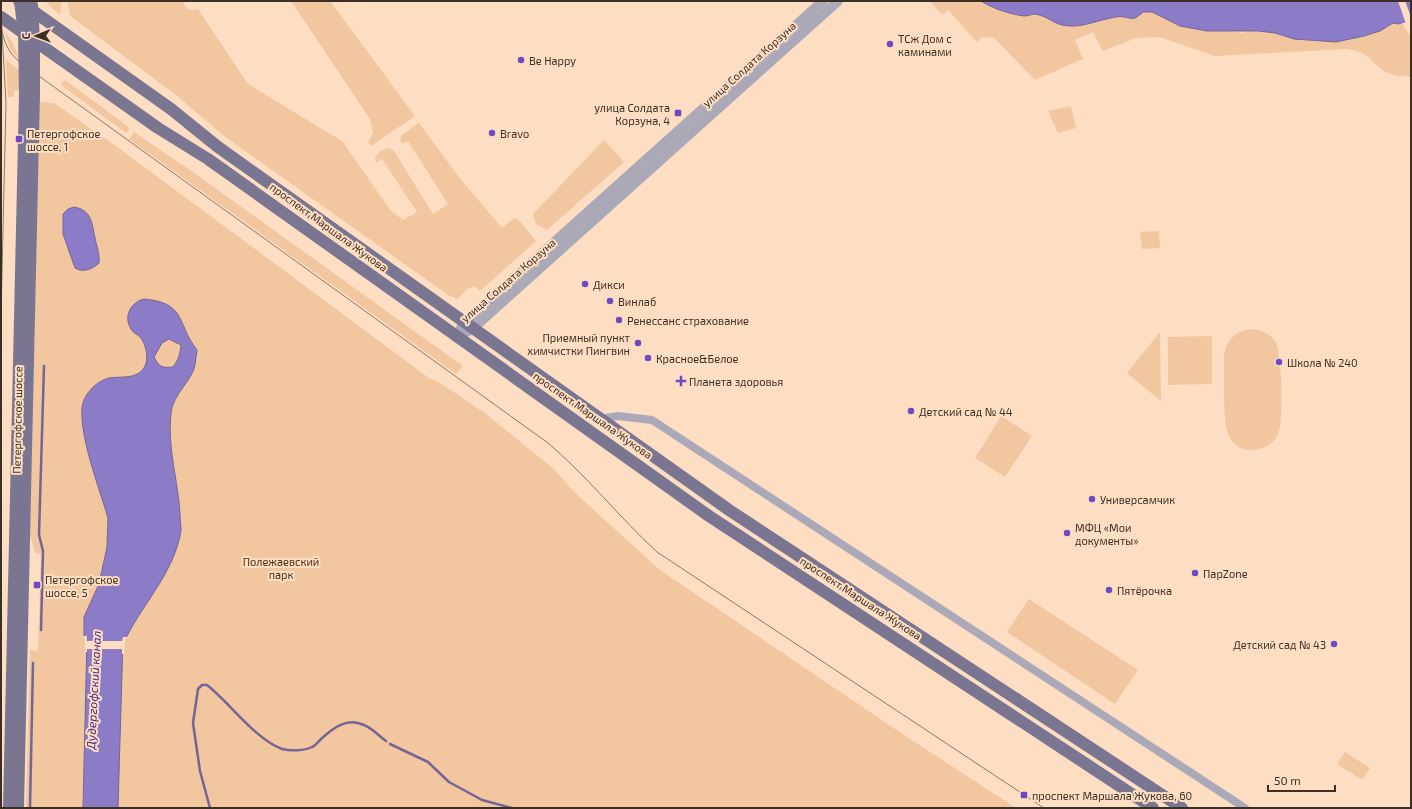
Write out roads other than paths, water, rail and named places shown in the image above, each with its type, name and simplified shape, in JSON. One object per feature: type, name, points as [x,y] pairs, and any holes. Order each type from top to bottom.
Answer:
[{"type":"main road","name":"проспект Маршала Жукова","points":[[19,1],[32,6],[218,147],[729,510],[1182,808]]},
{"type":"main road","name":"Петергофское шоссе","points":[[9,808],[25,95],[24,33],[19,1]]},
{"type":"main road","name":"Петергофское шоссе","points":[[18,808],[34,40],[32,6]]},
{"type":"main road","name":"проспект Маршала Жукова","points":[[1,17],[158,128],[208,160],[709,516],[1152,808]]},
{"type":"street","name":"улица Солдата Корзуна","points":[[456,337],[823,1]]},
{"type":"street","name":"улица Солдата Корзуна","points":[[468,326],[838,1]]},
{"type":"street","points":[[599,419],[618,416],[652,420],[1245,808]]},
{"type":"water","points":[[981,1],[1411,1],[1411,20],[1398,24],[1393,23],[1380,31],[1336,42],[1294,39],[1275,33],[1258,31],[1207,31],[1180,26],[1152,12],[1143,12],[1136,18],[1116,17],[1076,26],[1066,26],[1037,14],[1024,16],[996,9]]},
{"type":"water","points":[[74,207],[88,214],[93,228],[99,263],[88,270],[75,268],[63,234],[63,214],[68,209]]},
{"type":"water","name":"Дудергофский канал","points":[[144,299],[158,301],[174,310],[179,316],[190,340],[197,350],[193,371],[175,400],[171,413],[170,438],[179,501],[181,531],[172,560],[166,573],[127,636],[123,638],[118,808],[83,808],[87,637],[84,636],[84,617],[99,584],[107,547],[108,518],[87,448],[82,420],[82,408],[85,398],[91,389],[99,382],[109,378],[138,374],[145,366],[147,355],[145,347],[140,337],[132,330],[128,319],[132,306]],"holes":[[[169,339],[181,345],[180,352],[173,367],[161,366],[154,357],[162,343]]]},
{"type":"waterway","points":[[41,630],[43,551],[39,535],[44,366]]},
{"type":"waterway","points":[[30,808],[33,663]]},
{"type":"waterway","points":[[210,808],[200,771],[193,723],[198,689],[202,685],[207,685],[252,729],[272,744],[282,749],[297,750],[309,748],[314,746],[335,728],[352,722],[367,726],[386,741]]},
{"type":"waterway","points":[[390,744],[428,762],[449,782],[482,800],[512,808]]},
{"type":"tram line","points":[[1,13],[6,103],[1,315]]},
{"type":"tram line","points":[[2,30],[9,51],[25,66],[548,443],[576,469],[657,552],[1044,808]]},
{"type":"place","name":"ТСж Дом с каминами","points":[[890,44]]},
{"type":"place","name":"Be Happy","points":[[521,60]]},
{"type":"place","name":"улица Солдата Корзуна, 4","points":[[678,113]]},
{"type":"place","name":"Bravo","points":[[492,133]]},
{"type":"place","name":"Петергофское шоссе, 1","points":[[19,139]]},
{"type":"place","name":"Дикси","points":[[585,284]]},
{"type":"place","name":"Винлаб","points":[[610,301]]},
{"type":"place","name":"Ренессанс страхование","points":[[619,320]]},
{"type":"place","name":"Приемный пункт химчистки Пингвин","points":[[638,343]]},
{"type":"place","name":"Красное&Белое","points":[[648,358]]},
{"type":"place","name":"Школа № 240","points":[[1279,362]]},
{"type":"place","name":"Планета здоровья","points":[[681,381]]},
{"type":"place","name":"Детский сад № 44","points":[[911,411]]},
{"type":"place","name":"Универсамчик","points":[[1092,499]]},
{"type":"place","name":"МФЦ «Мои документы»","points":[[1067,533]]},
{"type":"place","name":"ПарZone","points":[[1195,573]]},
{"type":"place","name":"Петергофское шоссе, 5","points":[[37,585]]},
{"type":"place","name":"Пятёрочка","points":[[1109,590]]},
{"type":"place","name":"Детский сад № 43","points":[[1334,644]]},
{"type":"place","name":"проспект Маршала Жукова, 60","points":[[1024,795]]},
{"type":"park label","name":"Полежаевский парк","points":[[281,567]]}]
